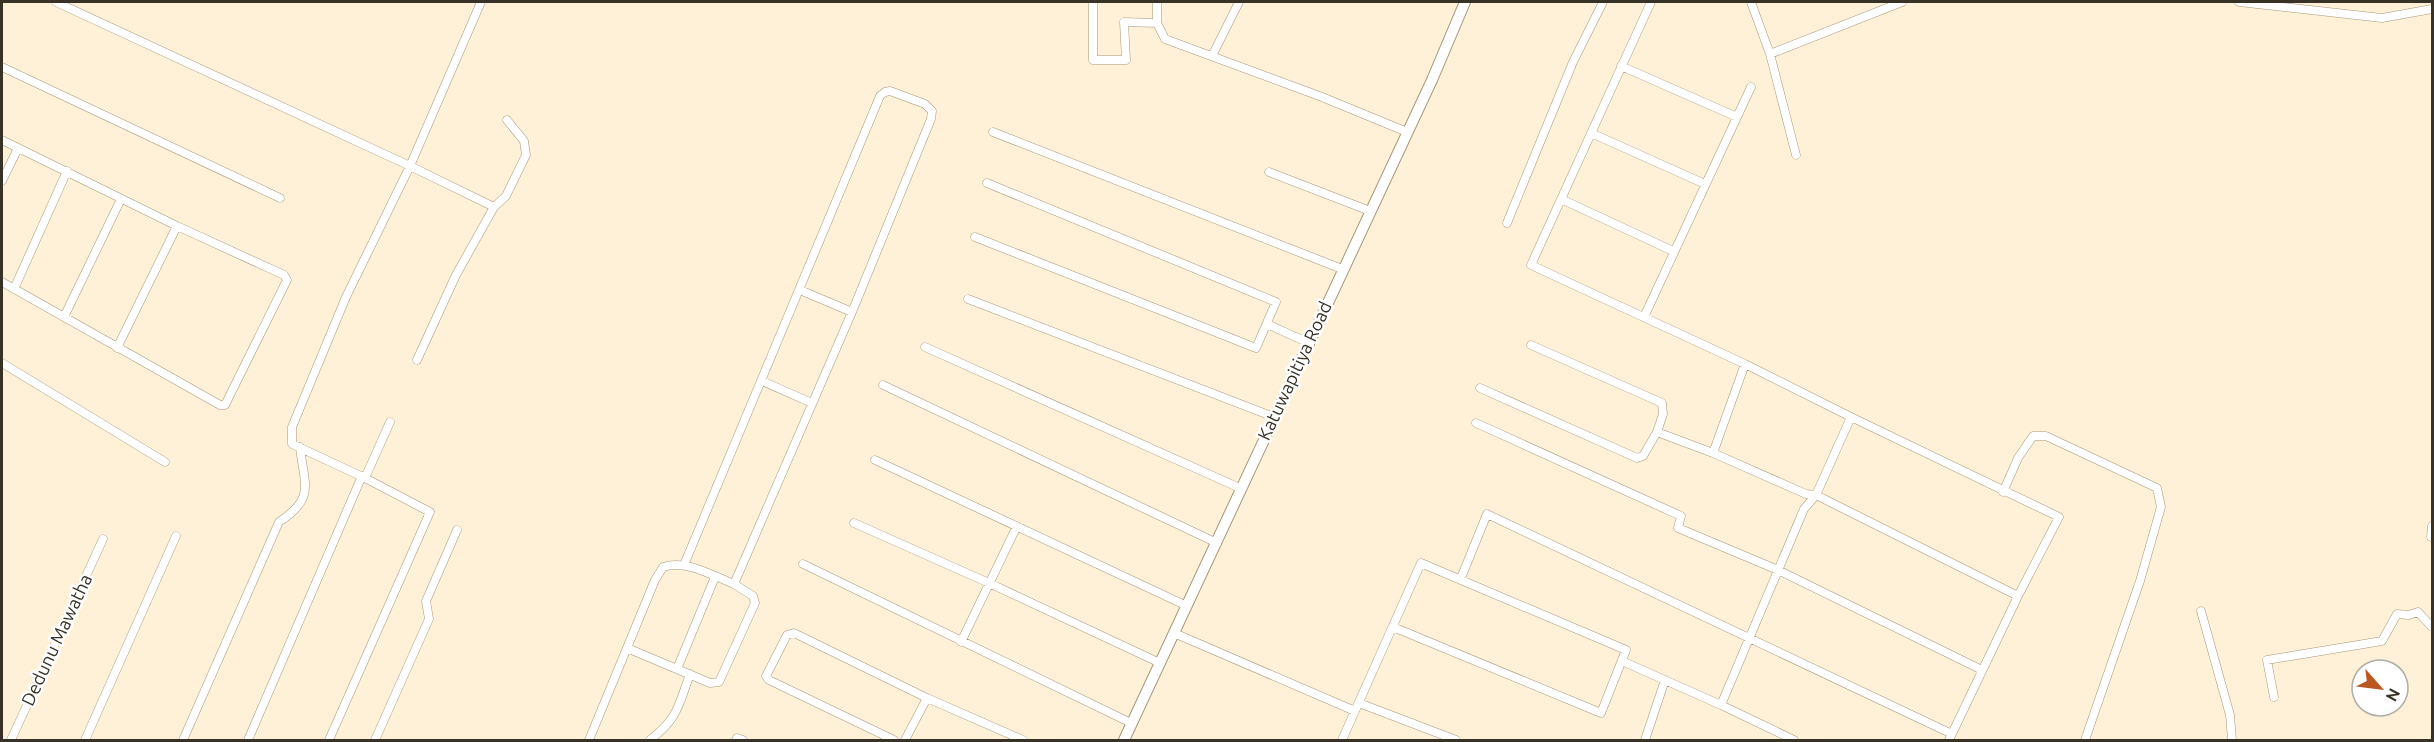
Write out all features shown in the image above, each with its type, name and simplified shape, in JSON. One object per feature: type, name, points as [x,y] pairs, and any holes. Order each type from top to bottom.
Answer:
[{"type":"street","points":[[56,2],[494,207]]},
{"type":"street","points":[[329,741],[430,512],[364,477],[292,444],[292,427],[346,297],[410,166],[481,2]]},
{"type":"street","points":[[1093,2],[1093,60],[1126,60],[1124,22],[1157,22]]},
{"type":"street","points":[[1157,2],[1157,22],[1165,39],[1322,97],[1407,132]]},
{"type":"street","points":[[1212,56],[1239,2]]},
{"type":"street","name":"Katuwapitiya Road","points":[[1124,741],[1466,2]]},
{"type":"street","points":[[1507,223],[1573,62],[1603,2]]},
{"type":"street","points":[[1461,578],[1487,514],[1950,737],[2018,596],[2059,518],[1745,364],[1531,265],[1651,2]]},
{"type":"street","points":[[1751,2],[1770,54],[1796,155]]},
{"type":"street","points":[[1770,54],[1902,2]]},
{"type":"street","points":[[2239,2],[2382,18],[2433,9]]},
{"type":"street","points":[[1622,66],[1737,117]]},
{"type":"street","points":[[2,67],[280,198]]},
{"type":"street","points":[[1644,317],[1751,87]]},
{"type":"street","points":[[684,565],[880,96],[891,91],[925,104],[932,111],[931,119],[852,312],[734,584]]},
{"type":"street","points":[[417,360],[456,275],[494,207],[506,196],[526,155],[524,141],[507,120]]},
{"type":"street","points":[[993,132],[1342,269]]},
{"type":"street","points":[[1591,133],[1705,184]]},
{"type":"street","points":[[2,140],[177,226],[284,275],[287,280],[225,405],[220,405],[2,282]]},
{"type":"street","points":[[2,181],[18,148]]},
{"type":"street","points":[[14,289],[67,171]]},
{"type":"street","points":[[1269,172],[1370,211]]},
{"type":"street","points":[[975,237],[1256,348],[1276,302],[987,183]]},
{"type":"street","points":[[64,317],[121,199]]},
{"type":"street","points":[[1561,199],[1673,251]]},
{"type":"street","points":[[117,348],[177,226]]},
{"type":"street","points":[[800,290],[852,312]]},
{"type":"street","points":[[968,299],[1274,417]]},
{"type":"street","points":[[1267,324],[1309,343]]},
{"type":"street","points":[[1480,388],[1636,458],[1642,456],[1657,432],[1663,414],[1662,403],[1531,345]]},
{"type":"street","points":[[925,347],[1242,489]]},
{"type":"street","points":[[2,363],[165,462]]},
{"type":"street","points":[[1713,453],[1745,364]]},
{"type":"street","points":[[762,381],[812,403]]},
{"type":"street","points":[[883,385],[1217,543]]},
{"type":"street","points":[[1721,705],[1804,509],[1815,495],[1851,417]]},
{"type":"street","points":[[248,741],[390,422]]},
{"type":"street","points":[[1476,423],[1681,516],[1678,528],[1778,570],[1982,670]]},
{"type":"street","points":[[1657,432],[1713,453],[1806,494],[1815,495],[2018,596]]},
{"type":"street","points":[[2003,492],[2018,458],[2033,436],[2046,436],[2157,488],[2161,507],[2140,581],[2085,741]]},
{"type":"street","points":[[183,741],[279,522],[296,511],[303,499],[305,480],[300,447]]},
{"type":"street","points":[[875,460],[1187,606]]},
{"type":"street","points":[[854,523],[989,582],[1160,663]]},
{"type":"street","points":[[2433,525],[2431,537],[2433,534]]},
{"type":"street","points":[[961,642],[1017,526]]},
{"type":"street","points":[[375,741],[429,620],[426,601],[457,530]]},
{"type":"street","points":[[85,741],[176,536]]},
{"type":"street","name":"Dedunu Mawatha","points":[[11,741],[103,539]]},
{"type":"street","points":[[1342,741],[1421,562],[1626,650],[1601,713],[1393,627]]},
{"type":"street","points":[[589,741],[627,648],[655,580],[663,567],[674,563],[684,565],[734,584],[753,596],[755,603],[721,680],[717,684],[627,648]]},
{"type":"street","points":[[803,564],[1131,723]]},
{"type":"street","points":[[677,669],[715,577]]},
{"type":"street","points":[[2201,611],[2230,715],[2232,741]]},
{"type":"street","points":[[2274,697],[2267,660],[2382,641],[2397,614],[2409,615],[2418,612],[2433,627]]},
{"type":"street","points":[[894,741],[769,680],[766,676],[787,635],[794,633],[927,698],[1023,741]]},
{"type":"street","points":[[1174,633],[1357,707],[1456,741]]},
{"type":"street","points":[[1622,661],[1721,705],[1794,741]]},
{"type":"street","points":[[650,741],[674,717],[690,674]]},
{"type":"street","points":[[1645,741],[1665,680]]},
{"type":"street","points":[[905,741],[927,698]]},
{"type":"street","points":[[736,741],[737,738],[743,741]]}]
